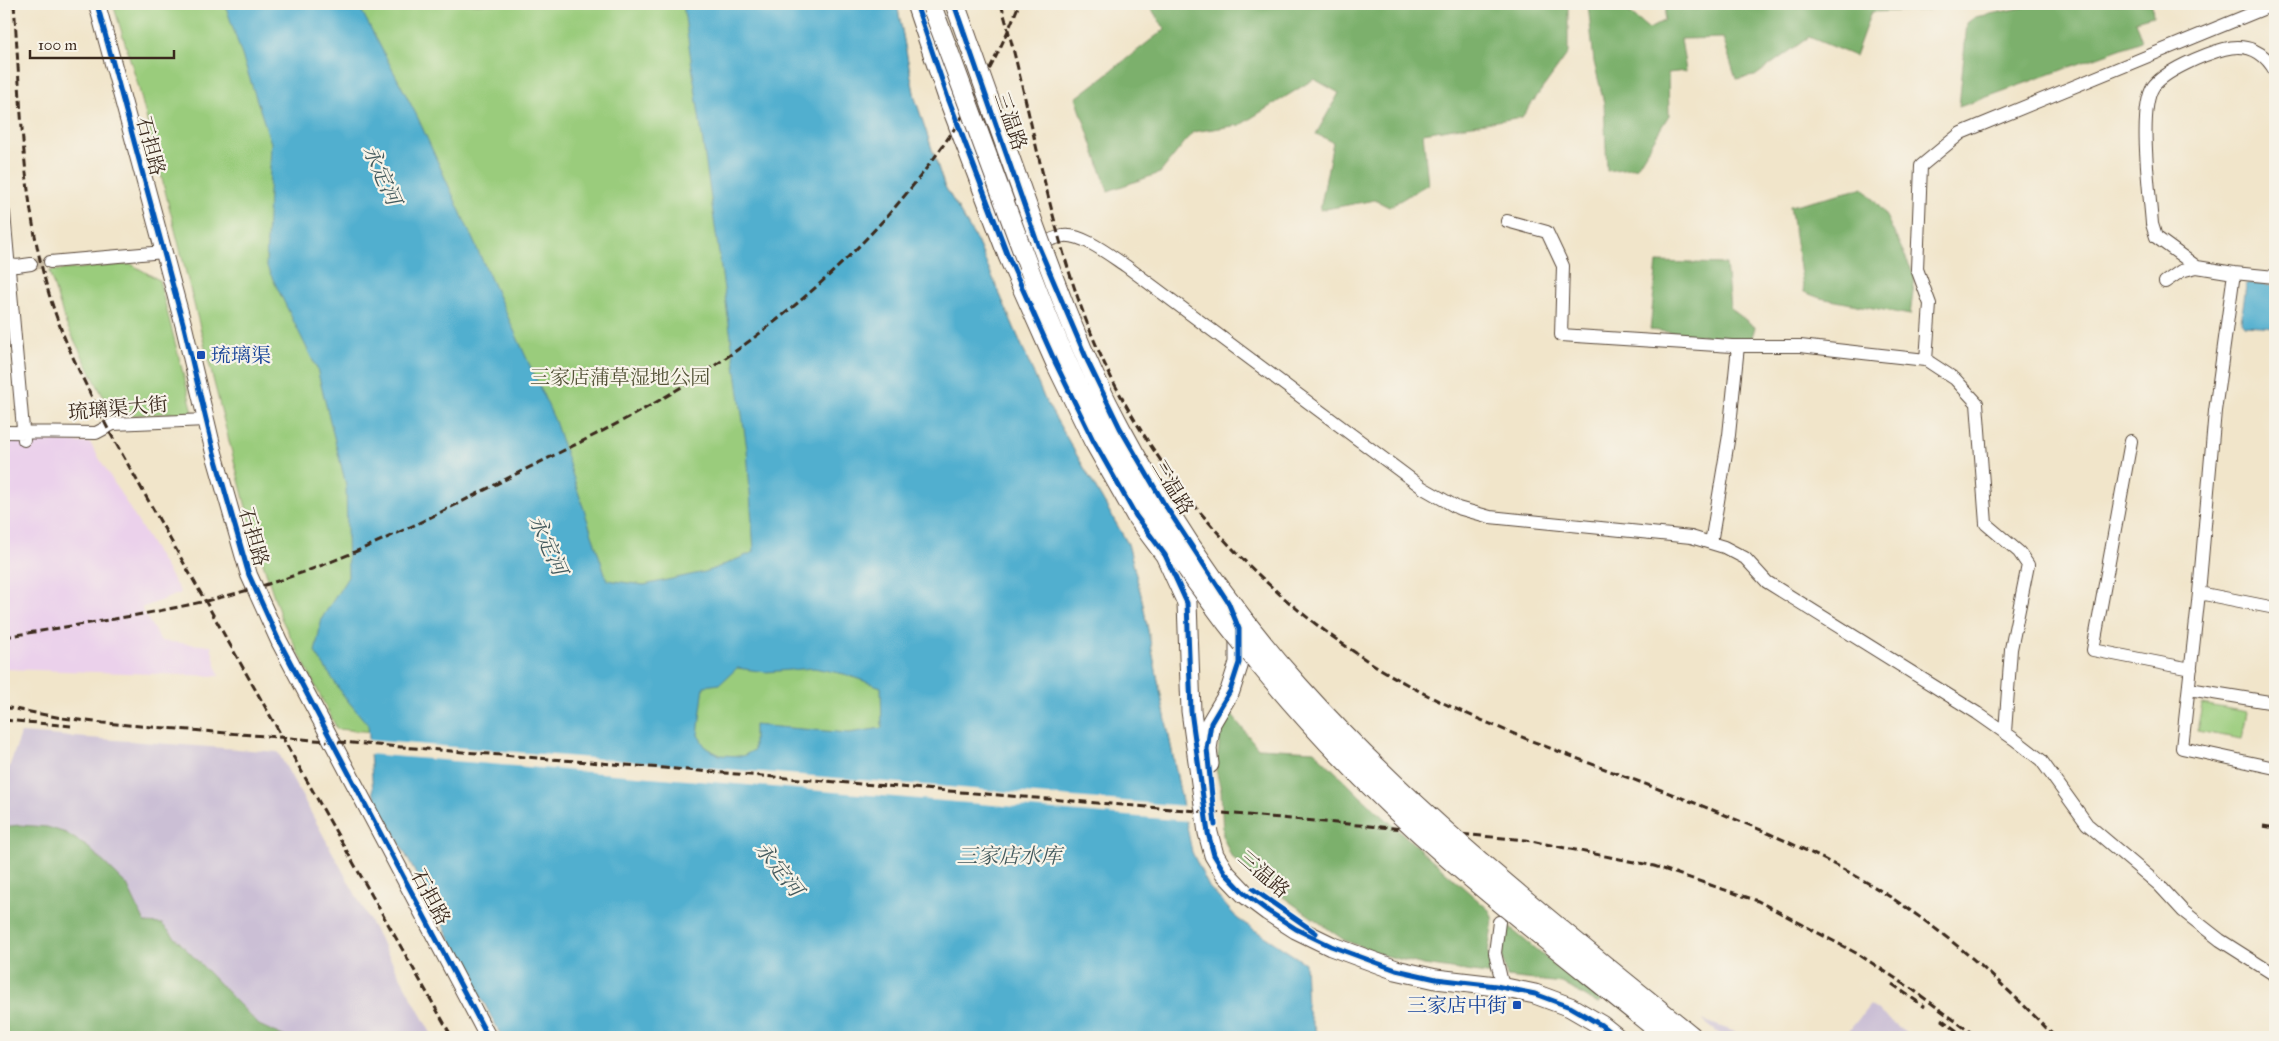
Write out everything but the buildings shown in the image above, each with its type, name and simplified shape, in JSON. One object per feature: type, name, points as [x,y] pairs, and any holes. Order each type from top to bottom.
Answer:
[{"type":"highway","name":"三温路","points":[[916,4],[948,98],[1008,256],[1056,364],[1093,440],[1136,516],[1165,555],[1187,603],[1191,711],[1208,833],[1214,855],[1225,873],[1244,893],[1296,929],[1331,946],[1396,970],[1436,979],[1503,987],[1535,994],[1570,1008],[1601,1025],[1616,1037]]},
{"type":"highway","points":[[932,4],[1039,296],[1072,371],[1104,436],[1149,513],[1197,584],[1237,638],[1287,698],[1371,786],[1449,859],[1666,1037]]},
{"type":"highway","name":"三温路","points":[[954,4],[1038,245],[1088,362],[1130,444],[1163,502],[1228,602],[1239,629],[1239,662],[1230,691],[1211,723],[1207,749],[1220,853],[1231,870],[1250,887],[1303,923],[1331,946]]},
{"type":"highway","points":[[954,4],[1057,290],[1088,362]]},
{"type":"highway","points":[[1210,574],[1246,622],[1299,686],[1384,774],[1463,847],[1693,1037]]},
{"type":"main road","name":"石担路","points":[[97,4],[164,252],[214,453],[249,576],[279,641],[488,1037]]},
{"type":"street","points":[[1926,360],[1930,304],[1917,269],[1921,166],[1961,133],[2275,4]]},
{"type":"street","points":[[2197,267],[2156,237],[2152,224],[2145,112],[2153,87],[2167,74],[2213,52],[2228,48],[2250,48],[2268,58],[2275,70]]},
{"type":"street","points":[[4,213],[6,265],[24,436]]},
{"type":"street","points":[[1507,221],[1547,232],[1563,266],[1560,335],[1738,346],[1800,346],[1926,360],[1955,379],[1977,403],[1986,524],[2019,552],[2028,565],[2011,649],[2005,732]]},
{"type":"street","points":[[1008,256],[1063,236],[1073,237],[1099,248],[1126,266],[1423,488],[1458,508],[1490,517],[1690,537],[1724,547],[1745,558],[1767,582],[2005,732],[2041,760],[2087,824],[2159,885],[2183,911],[2220,940],[2275,975]]},
{"type":"street","points":[[50,262],[164,252]]},
{"type":"street","points":[[6,265],[31,264]]},
{"type":"street","points":[[2165,282],[2181,271],[2197,267],[2275,277]]},
{"type":"street","points":[[2234,273],[2215,411],[2199,593],[2182,748],[2275,768]]},
{"type":"street","points":[[1711,543],[1729,435],[1738,346]]},
{"type":"street","name":"琉璃渠大街","points":[[4,432],[24,436],[96,433],[113,424],[206,420]]},
{"type":"street","points":[[2131,441],[2093,650],[2191,669]]},
{"type":"street","points":[[2199,593],[2275,608]]},
{"type":"street","points":[[2189,688],[2275,703]]},
{"type":"street","points":[[1498,922],[1495,953],[1503,987]]},
{"type":"shaded area","points":[[4,439],[90,443],[181,593],[141,608],[161,641],[211,646],[219,676],[4,669]]},
{"type":"shaded area","points":[[21,733],[278,752],[433,1037],[285,1037],[259,1025],[162,924],[145,923],[135,904],[47,827],[4,827],[4,782]]},
{"type":"shaded area","points":[[1870,1005],[1912,1037],[1844,1037]]},
{"type":"shaded area","points":[[1702,1020],[1749,1037],[1723,1037]]},
{"type":"green space","name":"三家店水库","points":[[113,4],[897,4],[915,98],[944,185],[977,241],[1045,400],[1128,544],[1141,595],[1181,797],[337,729],[281,618],[250,523],[138,85]]},
{"type":"green space","points":[[1157,4],[1568,4],[1568,53],[1522,117],[1423,133],[1428,184],[1389,207],[1375,200],[1320,210],[1333,142],[1316,134],[1339,93],[1314,79],[1240,125],[1193,132],[1160,173],[1108,191],[1076,98],[1165,29],[1150,7]]},
{"type":"green space","points":[[1588,4],[1619,4],[1649,29],[1664,21],[1667,4],[1929,4],[1928,10],[1871,12],[1855,56],[1809,37],[1755,76],[1736,79],[1723,38],[1681,39],[1686,71],[1668,73],[1669,115],[1637,167],[1607,171],[1604,103],[1594,62]]},
{"type":"green space","points":[[2031,4],[2152,4],[2153,16],[2135,21],[2142,41],[1959,107],[1967,23],[1975,17],[2031,6]]},
{"type":"green space","points":[[1863,188],[1884,212],[1915,277],[1910,315],[1820,298],[1804,292],[1790,206]]},
{"type":"green space","points":[[1657,262],[1726,264],[1730,308],[1755,327],[1751,341],[1650,330]]},
{"type":"green space","points":[[131,264],[159,280],[193,412],[113,416],[66,324],[49,271]]},
{"type":"green space","points":[[2202,704],[2247,712],[2242,739],[2197,731]]},
{"type":"green space","points":[[1231,714],[1258,748],[1314,751],[1361,797],[1490,911],[1493,920],[1488,953],[1494,975],[1424,965],[1383,955],[1344,940],[1249,873],[1231,856],[1223,837],[1221,790],[1216,770],[1221,729]]},
{"type":"green space","points":[[19,825],[47,827],[66,833],[89,848],[127,885],[145,923],[162,924],[259,1025],[285,1037],[4,1037],[4,827]]},
{"type":"green space","points":[[1503,922],[1564,973],[1602,1000],[1598,1004],[1562,983],[1507,977],[1500,946]]},
{"type":"water","name":"三家店水库","points":[[225,4],[358,4],[417,116],[555,421],[607,580],[644,585],[709,571],[754,552],[747,449],[683,4],[897,4],[915,98],[944,185],[977,241],[1045,400],[1128,544],[1141,595],[1192,852],[1209,887],[1238,919],[1305,963],[1307,1009],[1318,1037],[502,1037],[373,793],[368,725],[343,695],[315,652],[322,618],[348,577],[346,485],[317,369],[266,265],[271,143]],"holes":[[[737,668],[766,672],[814,668],[844,674],[881,687],[882,728],[849,733],[754,725],[754,750],[743,756],[720,755],[706,748],[698,735],[704,686],[720,684]]]},
{"type":"water","points":[[2248,283],[2275,286],[2274,327],[2244,325],[2241,321],[2246,285]]},
{"type":"pier","points":[[367,740],[1185,806],[1188,821],[368,754]]},
{"type":"tunnel","points":[[31,264],[50,262]]},
{"type":"railway","points":[[14,4],[25,164],[30,204],[46,283],[69,349],[109,431],[452,1037]]},
{"type":"railway","points":[[1001,4],[1061,243],[1075,290],[1092,336],[1113,381],[1141,431],[1174,479],[1250,567],[1294,606],[1340,642],[1388,674],[1439,701],[1539,744],[1691,801],[1741,822],[1790,843],[1869,884],[1927,922],[1954,943],[2006,989],[2055,1037]]},
{"type":"railway","points":[[4,637],[104,621],[203,602],[300,573],[363,548],[424,520],[604,430],[648,407],[691,381],[743,345],[794,306],[841,264],[885,218],[926,169],[962,117],[993,62],[1019,4]]},
{"type":"railway","points":[[4,707],[62,718],[103,723],[1247,815],[1526,840],[1654,866],[1758,901],[1858,954],[1912,989],[1977,1037]]},
{"type":"railway","points":[[4,720],[71,726]]},
{"type":"railway","points":[[2263,826],[2275,828]]},
{"type":"railway","points":[[1892,984],[1925,1007]]},
{"type":"railway","points":[[1941,1019],[1965,1037]]},
{"type":"cycle path","points":[[97,4],[184,327],[214,453],[249,575],[279,641],[488,1037]]},
{"type":"cycle path","points":[[916,4],[948,98],[1008,256],[1056,364],[1093,440],[1136,516],[1165,555],[1187,603],[1191,711],[1208,833],[1214,855],[1225,873],[1244,893],[1268,911],[1296,929],[1331,946],[1396,970],[1436,979],[1496,986],[1535,994],[1570,1007],[1601,1025],[1616,1037]]},
{"type":"cycle path","points":[[954,4],[1038,245],[1088,362],[1120,428],[1163,502],[1228,602],[1239,629],[1239,663],[1230,691],[1211,723],[1207,749],[1215,825]]},
{"type":"cycle path","points":[[1253,889],[1316,933]]},
{"type":"place","name":"琉璃渠","points":[[201,355]]},
{"type":"place","name":"三家店中街","points":[[1517,1005]]},
{"type":"water label","name":"永定河","points":[[382,175]]},
{"type":"water label","name":"永定河","points":[[548,545]]},
{"type":"water label","name":"永定河","points":[[779,869]]},
{"type":"park label","name":"三家店蒲草湿地公园","points":[[620,377]]}]
